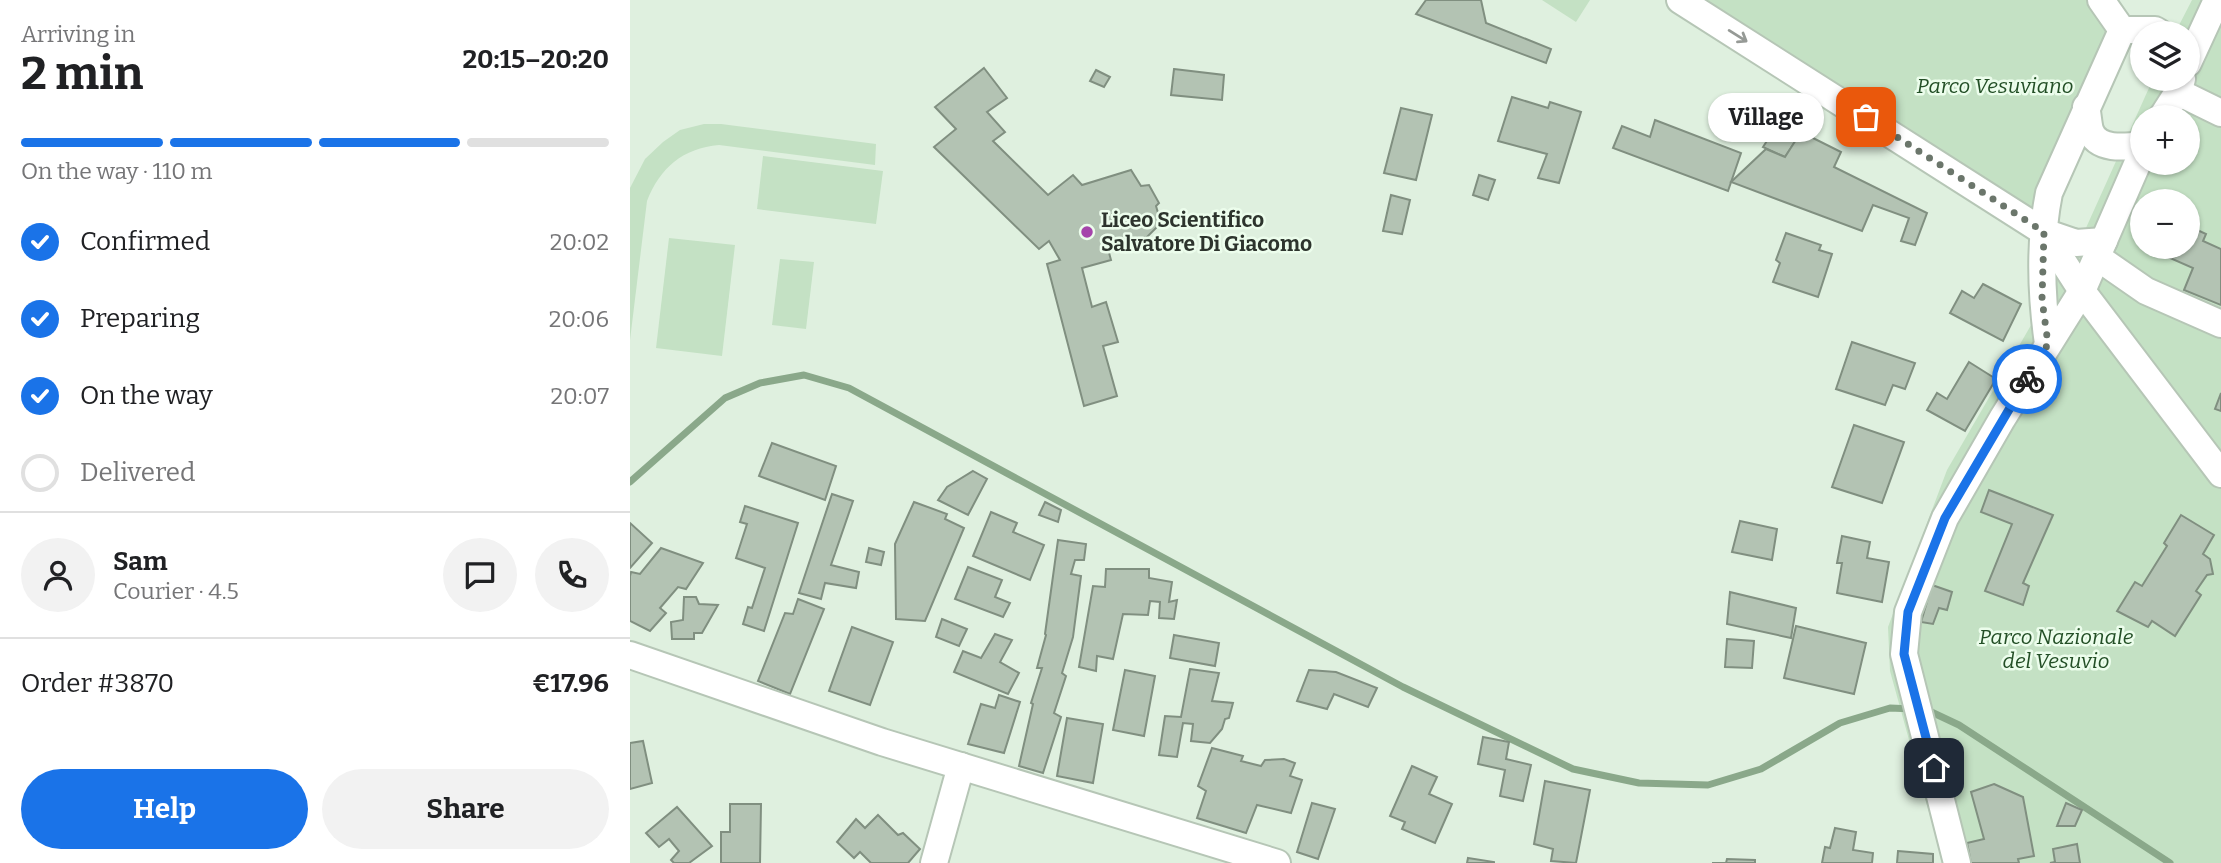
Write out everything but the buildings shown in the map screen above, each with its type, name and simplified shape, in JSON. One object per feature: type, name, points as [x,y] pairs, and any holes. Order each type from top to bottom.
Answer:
[{"type":"street","points":[[1680,0],[2044,232],[2100,249],[2146,291],[2221,324]]},
{"type":"street","points":[[2101,0],[2122,30]]},
{"type":"street","points":[[2200,37],[2217,0]]},
{"type":"street","points":[[2048,344],[2042,299],[2044,232],[2049,193],[2122,30]]},
{"type":"street","points":[[2122,30],[2130,30]]},
{"type":"street","points":[[2189,91],[2221,113]]},
{"type":"street","points":[[2086,107],[2091,133],[2100,142],[2120,148],[2130,147]]},
{"type":"street","points":[[2063,159],[2087,152],[2103,157],[2128,184]]},
{"type":"street","points":[[1957,863],[1904,654],[1908,612],[1945,518],[2002,418],[2082,291],[2132,175]]},
{"type":"street","points":[[2044,232],[2082,291],[2221,474]]},
{"type":"street","points":[[630,655],[882,742],[1277,863]]},
{"type":"street","points":[[934,863],[961,766]]},
{"type":"green space","points":[[1542,0],[1590,0],[1576,22]]},
{"type":"green space","name":"Parco Vesuviano","points":[[1697,0],[2094,0],[2114,28],[2033,209]]},
{"type":"green space","name":"Parco Nazionale del Vesuvio","points":[[2192,0],[2221,0],[2221,863],[1943,863],[1890,671],[1888,627],[1947,470],[2081,239],[2130,130],[2130,175],[2200,175],[2200,105],[2141,105],[2148,91],[2200,91],[2200,21],[2181,21]]},
{"type":"green space","points":[[704,124],[876,144],[875,165],[719,145],[694,150],[674,162],[652,189],[647,201],[630,340],[630,188],[645,159],[663,142],[680,130]]},
{"type":"green space","points":[[763,156],[883,171],[876,224],[757,209]]},
{"type":"green space","points":[[669,238],[735,245],[722,356],[656,348]]},
{"type":"green space","points":[[780,259],[814,262],[806,329],[772,325]]},
{"type":"waterway","points":[[630,482],[725,398],[760,383],[804,375],[849,388],[1403,687],[1573,769],[1639,783],[1708,785],[1761,769],[1840,723],[1890,708],[1913,709]]},
{"type":"waterway","points":[[1925,709],[1959,725],[2170,863]]},
{"type":"way so far","points":[[1866,117],[2044,232],[2042,299],[2048,344],[2027,379]]},
{"type":"place","name":"Village","points":[[1866,117]]},
{"type":"place","name":"Liceo Scientifico Salvatore Di Giacomo","points":[[1087,232]]},
{"type":"route","points":[[1934,768],[1904,654],[1908,612],[1945,518],[2027,379]]}]
